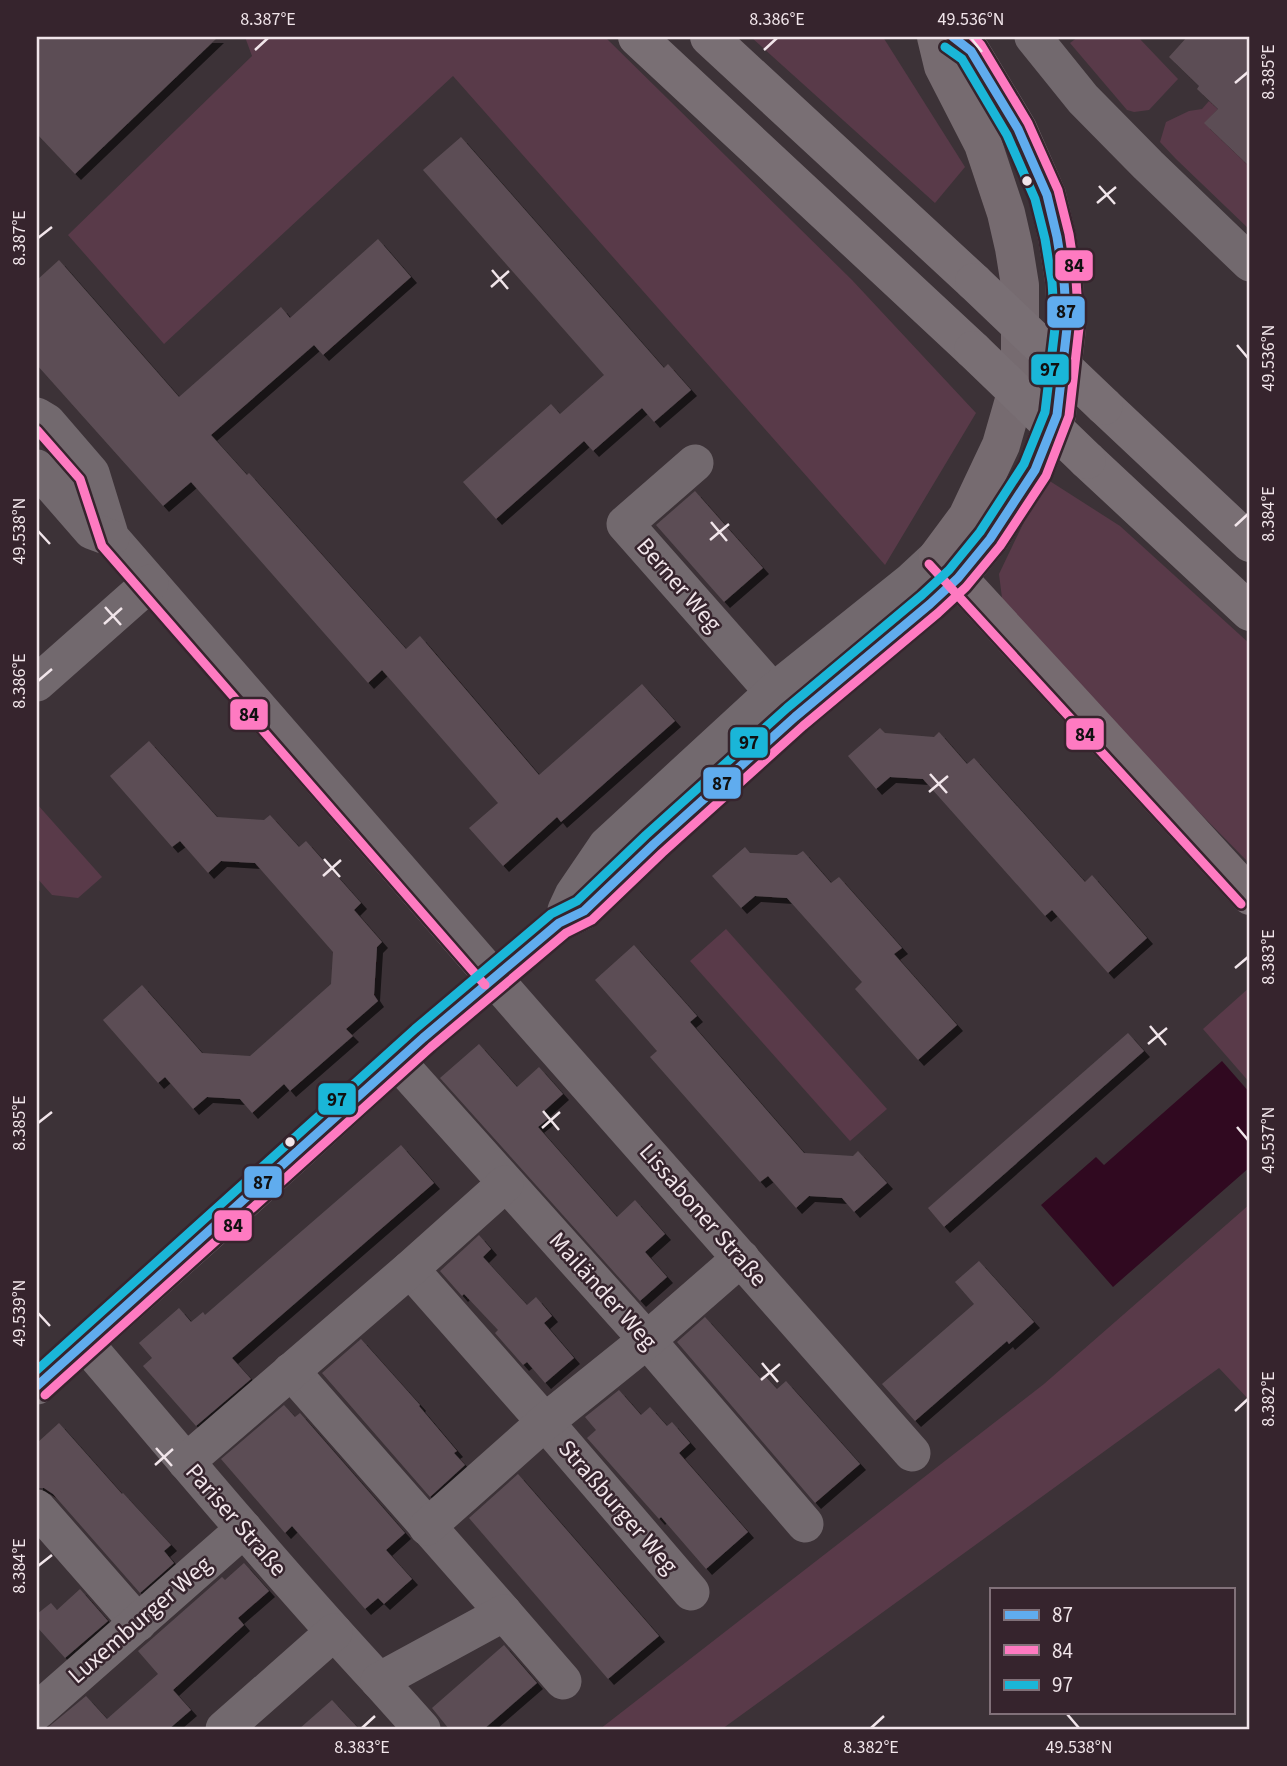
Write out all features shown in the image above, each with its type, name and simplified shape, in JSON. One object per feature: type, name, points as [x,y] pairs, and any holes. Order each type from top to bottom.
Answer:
[{"type":"highway","points":[[637,37],[1250,612]]},
{"type":"highway","points":[[709,37],[1250,542]]},
{"type":"street","points":[[37,1386],[397,1061],[559,923],[584,911],[654,844],[784,704],[930,604],[1001,445],[1020,379],[1020,285],[1009,225],[983,144],[943,66],[936,37]]},
{"type":"street","points":[[948,567],[990,539],[1035,470],[1057,415],[1067,328],[1064,281],[1047,195],[1018,129],[971,51],[953,37]]},
{"type":"street","points":[[1033,37],[1083,99],[1147,165],[1250,263]]},
{"type":"street","points":[[37,415],[47,422],[91,473],[111,538]]},
{"type":"street","name":"Berner Weg","points":[[695,463],[625,524],[784,704]]},
{"type":"street","points":[[37,468],[92,531],[111,538]]},
{"type":"street","name":"Lissaboner Straße","points":[[111,538],[912,1453]]},
{"type":"street","points":[[948,567],[1250,896]]},
{"type":"street","points":[[37,683],[150,583]]},
{"type":"street","name":"Mailänder Weg","points":[[397,1061],[647,1340],[805,1524]]},
{"type":"street","points":[[186,1462],[505,1184]]},
{"type":"street","name":"Straßburger Weg","points":[[427,1527],[545,1422],[647,1340],[741,1258]]},
{"type":"street","name":"Straßburger Weg","points":[[410,1269],[691,1592]]},
{"type":"street","name":"Pariser Straße","points":[[85,1342],[244,1529],[379,1681]]},
{"type":"street","points":[[291,1371],[564,1681]]},
{"type":"street","points":[[37,1508],[138,1623]]},
{"type":"street","name":"Luxemburger Weg","points":[[37,1712],[244,1529]]},
{"type":"street","points":[[422,1729],[379,1681],[503,1613]]},
{"type":"street","points":[[224,1729],[334,1632]]},
{"type":"shaded area","points":[[245,37],[605,37],[852,280],[976,413],[885,565],[453,76],[164,344],[68,235],[252,56]]},
{"type":"shaded area","points":[[751,37],[883,37],[965,167],[935,203]]},
{"type":"shaded area","points":[[1078,37],[1138,37],[1178,79],[1149,110],[1127,110],[1070,43]]},
{"type":"shaded area","points":[[1209,101],[1218,109],[1205,123],[1250,165],[1250,230],[1160,142],[1166,122],[1189,111],[1202,109]]},
{"type":"shaded area","points":[[1045,478],[1120,526],[1250,644],[1250,864],[1004,614],[999,574]]},
{"type":"shaded area","points":[[37,804],[102,877],[78,898],[52,895],[37,878]]},
{"type":"shaded area","points":[[726,929],[887,1109],[850,1141],[690,961]]},
{"type":"shaded area","points":[[1250,987],[1250,1083],[1203,1029]]},
{"type":"shaded area","points":[[1222,1061],[1250,1093],[1250,1167],[1113,1287],[1041,1205],[1096,1157],[1104,1165]]},
{"type":"shaded area","points":[[1250,1204],[1250,1401],[1219,1368],[722,1729],[600,1729],[1044,1384]]},
{"type":"building","points":[[37,37],[218,37],[75,174],[37,134]]},
{"type":"building","points":[[1187,37],[1250,37],[1250,167],[1204,123],[1218,109],[1169,57]]},
{"type":"building","points":[[461,137],[664,368],[668,364],[691,390],[654,422],[642,408],[593,451],[584,441],[496,519],[463,482],[551,404],[560,414],[604,375],[423,170]]},
{"type":"building","points":[[378,239],[411,277],[323,355],[314,345],[211,435],[247,475],[249,473],[406,649],[420,636],[539,775],[642,684],[675,721],[561,822],[557,817],[503,866],[469,828],[498,803],[382,670],[368,683],[191,482],[163,506],[37,365],[37,280],[59,260],[179,397],[281,307],[290,318]]},
{"type":"building","points":[[695,491],[763,568],[724,602],[656,525]]},
{"type":"building","points":[[880,728],[885,733],[934,737],[939,732],[967,764],[974,758],[1085,882],[1092,875],[1147,938],[1108,973],[1052,910],[1045,916],[923,779],[890,777],[876,789],[848,756]]},
{"type":"building","points":[[149,741],[217,817],[264,820],[270,815],[299,847],[306,841],[361,903],[354,910],[382,942],[377,947],[374,995],[378,1001],[346,1029],[353,1036],[290,1091],[284,1084],[252,1113],[240,1099],[207,1097],[193,1109],[165,1077],[158,1083],[103,1020],[142,985],[202,1053],[250,1056],[331,984],[333,952],[255,863],[221,861],[208,873],[180,841],[172,847],[110,776]]},
{"type":"building","points":[[745,847],[750,853],[797,855],[803,851],[831,883],[839,877],[902,948],[894,954],[957,1025],[918,1060],[855,989],[862,982],[787,898],[755,896],[741,908],[712,876]]},
{"type":"building","points":[[634,945],[697,1016],[690,1022],[804,1153],[853,1156],[858,1151],[887,1183],[854,1212],[842,1198],[809,1196],[796,1208],[768,1176],[760,1182],[650,1057],[657,1051],[595,980]]},
{"type":"building","points":[[1128,1033],[1144,1051],[944,1227],[928,1208]]},
{"type":"building","points":[[479,1044],[517,1087],[539,1067],[563,1094],[543,1112],[549,1118],[538,1127],[617,1217],[635,1200],[665,1234],[645,1252],[667,1277],[640,1301],[440,1078]]},
{"type":"building","points":[[401,1145],[434,1183],[232,1358],[251,1379],[196,1426],[143,1366],[152,1358],[139,1343],[179,1308],[191,1322],[203,1312],[205,1315]]},
{"type":"building","points":[[479,1235],[491,1249],[483,1257],[527,1305],[536,1297],[552,1316],[544,1323],[574,1358],[545,1383],[527,1362],[523,1365],[495,1333],[498,1330],[440,1271]]},
{"type":"building","points":[[979,1261],[1034,1322],[1009,1344],[1007,1341],[915,1421],[882,1384],[974,1304],[955,1282]]},
{"type":"building","points":[[705,1317],[760,1378],[764,1375],[777,1389],[786,1381],[860,1464],[815,1503],[677,1342]]},
{"type":"building","points":[[361,1339],[420,1405],[465,1465],[430,1497],[322,1373]]},
{"type":"building","points":[[619,1390],[641,1415],[650,1407],[667,1426],[672,1422],[690,1443],[679,1453],[748,1532],[706,1569],[587,1438],[596,1430],[585,1417]]},
{"type":"building","points":[[284,1405],[295,1417],[300,1413],[405,1533],[386,1550],[412,1579],[384,1604],[378,1598],[365,1609],[292,1526],[285,1533],[221,1459]]},
{"type":"building","points":[[59,1423],[171,1545],[164,1551],[174,1563],[140,1593],[53,1494],[44,1488],[37,1488],[37,1443]]},
{"type":"building","points":[[518,1474],[659,1636],[608,1679],[469,1518]]},
{"type":"building","points":[[244,1563],[269,1591],[238,1618],[244,1625],[173,1690],[191,1710],[169,1729],[46,1729],[86,1696],[107,1719],[158,1674],[138,1651],[222,1577],[225,1580]]},
{"type":"building","points":[[80,1589],[108,1621],[65,1658],[37,1627],[37,1614],[51,1603],[57,1610]]},
{"type":"building","points":[[504,1645],[537,1683],[484,1729],[449,1729],[432,1708]]},
{"type":"building","points":[[332,1700],[359,1729],[299,1729]]},
{"type":"transit line","name":"87","points":[[37,1386],[423,1038],[559,923],[584,911],[795,717],[930,604],[958,578],[990,539],[1035,470],[1057,415],[1067,328],[1064,281],[1047,195],[1018,129],[971,51],[953,37]]},
{"type":"transit line","name":"84","points":[[45,1395],[431,1047],[566,933],[592,920],[803,726],[938,613],[966,587],[1000,546],[1046,476],[1069,416],[1079,328],[1076,279],[1058,190],[1028,123],[981,45],[973,37]]},
{"type":"transit line","name":"97","points":[[37,1370],[415,1029],[551,914],[577,901],[787,708],[922,595],[949,570],[980,532],[1024,464],[1045,412],[1055,328],[1052,282],[1035,199],[1007,135],[962,59],[945,47]]},
{"type":"transit line","name":"84","points":[[37,430],[80,479],[102,546],[485,985]]},
{"type":"transit line","name":"84","points":[[929,564],[1241,904]]}]
